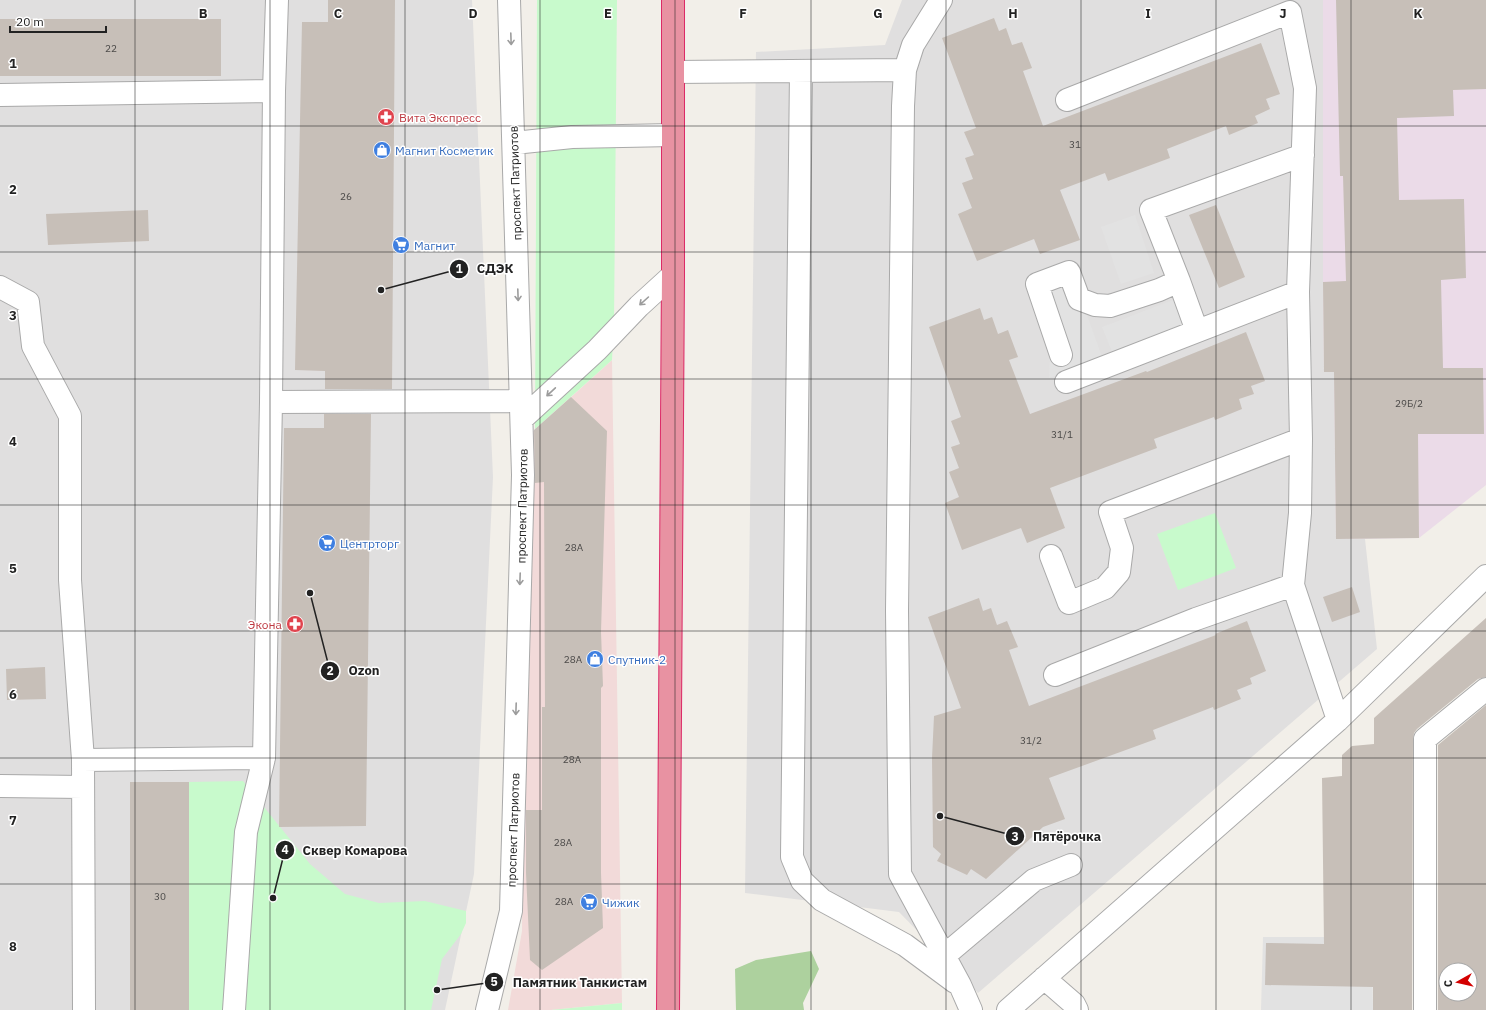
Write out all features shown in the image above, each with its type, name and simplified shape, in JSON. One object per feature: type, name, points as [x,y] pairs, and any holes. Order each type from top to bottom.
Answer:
[{"type":"highway","points":[[668,1010],[673,275],[673,0]]},
{"type":"street","points":[[234,1010],[246,832],[264,758],[271,402],[274,91],[277,0]]},
{"type":"street","name":"проспект Патриотов","points":[[487,1010],[510,911],[523,475],[509,0]]},
{"type":"street","points":[[941,0],[913,45],[905,70],[903,106],[897,603],[900,874],[960,985],[971,1010]]},
{"type":"street","points":[[1067,100],[1284,6],[1305,88],[1298,292],[1301,439],[1300,513],[1293,585],[1338,720]]},
{"type":"street","points":[[673,72],[905,70]]},
{"type":"street","points":[[801,72],[792,856],[802,881],[822,900],[905,945],[960,985]]},
{"type":"street","points":[[0,95],[274,91]]},
{"type":"street","points":[[514,143],[572,137],[673,135]]},
{"type":"street","points":[[1197,331],[1151,210],[1303,155]]},
{"type":"street","points":[[1061,355],[1037,284],[1069,272],[1079,299],[1095,305],[1110,306],[1159,290],[1179,281]]},
{"type":"street","points":[[271,402],[522,410],[597,350],[639,306],[673,275]]},
{"type":"street","points":[[0,287],[28,302],[33,346],[70,416],[70,580],[83,760],[84,1010]]},
{"type":"street","points":[[1066,382],[1298,292]]},
{"type":"street","points":[[1051,556],[1069,603],[1105,588],[1119,572],[1122,548],[1110,512],[1301,439]]},
{"type":"street","points":[[1008,1010],[1338,720],[1486,576]]},
{"type":"street","points":[[1055,676],[1196,619],[1293,585]]},
{"type":"street","points":[[1424,1010],[1425,739],[1486,689]]},
{"type":"street","points":[[83,760],[264,758]]},
{"type":"street","points":[[0,786],[83,787]]},
{"type":"street","points":[[944,956],[1034,880],[1071,865]]},
{"type":"street","points":[[1044,978],[1074,1004],[1078,1010]]},
{"type":"shaded area","points":[[0,0],[472,0],[493,477],[474,874],[445,1010],[0,1010]]},
{"type":"shaded area","points":[[902,0],[1323,0],[1324,372],[1334,372],[1336,539],[1365,539],[1377,649],[978,993],[899,912],[745,893],[756,52],[885,45]]},
{"type":"shaded area","points":[[1323,0],[1486,0],[1486,485],[1419,538],[1336,539],[1334,372],[1324,372]]},
{"type":"shaded area","points":[[1135,215],[1154,273],[1121,284],[1101,227]]},
{"type":"shaded area","points":[[1070,267],[1102,357],[1049,378],[1050,352],[1027,283]]},
{"type":"shaded area","points":[[1181,297],[1191,325],[1113,354],[1102,327]]},
{"type":"shaded area","points":[[612,360],[622,1003],[551,1010],[508,1010],[522,931],[527,437]]},
{"type":"shaded area","points":[[1263,937],[1338,937],[1372,944],[1373,1010],[1261,1010]]},
{"type":"green space","points":[[537,0],[617,0],[614,323],[612,360],[535,429]]},
{"type":"green space","points":[[1215,513],[1236,568],[1178,590],[1157,534]]},
{"type":"green space","points":[[243,781],[310,864],[345,894],[379,903],[425,901],[466,911],[466,923],[461,934],[442,959],[431,1010],[189,1010],[189,782]]},
{"type":"green space","points":[[811,951],[819,969],[803,1003],[804,1010],[736,1010],[735,969],[756,960]]},
{"type":"green space","points":[[622,1003],[622,1010],[551,1010]]},
{"type":"building","points":[[328,0],[395,0],[392,389],[325,389],[325,371],[295,370],[302,22],[328,22]]},
{"type":"building","points":[[1336,0],[1486,0],[1486,89],[1453,90],[1454,116],[1397,118],[1399,200],[1464,199],[1466,278],[1441,280],[1443,368],[1483,368],[1484,434],[1418,434],[1419,538],[1336,539],[1334,372],[1324,372],[1323,282],[1346,281],[1343,176],[1340,176]]},
{"type":"building","points":[[994,18],[999,31],[1006,28],[1012,45],[1022,42],[1032,68],[1023,71],[1043,126],[1261,43],[1280,94],[1266,99],[1270,109],[1255,116],[1258,123],[1229,135],[1226,126],[1167,149],[1170,158],[1108,181],[1105,173],[1060,190],[1080,240],[1040,254],[1034,239],[977,261],[958,214],[972,208],[962,183],[973,179],[965,158],[974,155],[964,132],[976,128],[942,38]]},
{"type":"building","points":[[0,19],[221,19],[221,76],[0,76]]},
{"type":"building","points":[[1216,205],[1245,277],[1219,288],[1189,215]]},
{"type":"building","points":[[148,210],[149,241],[48,245],[46,214]]},
{"type":"building","points":[[980,308],[984,320],[992,317],[998,334],[1008,330],[1018,357],[1009,360],[1030,414],[1146,371],[1147,372],[1246,332],[1265,381],[1251,386],[1254,394],[1239,399],[1242,409],[1215,420],[1214,417],[1154,439],[1157,448],[1050,488],[1065,528],[1027,543],[1021,528],[962,550],[945,503],[959,497],[949,472],[959,468],[951,447],[960,444],[951,421],[961,417],[929,327]]},
{"type":"building","points":[[571,397],[607,431],[601,632],[603,686],[601,688],[601,873],[603,928],[542,970],[530,960],[526,873],[526,810],[542,810],[542,707],[545,707],[544,482],[535,483],[534,430]]},
{"type":"building","points":[[324,414],[371,414],[366,826],[279,827],[284,428],[324,428]]},
{"type":"building","points":[[1352,587],[1360,612],[1332,622],[1323,597]]},
{"type":"building","points":[[979,598],[983,611],[991,608],[997,625],[1007,621],[1018,647],[1009,650],[1029,706],[1216,635],[1215,634],[1247,621],[1266,671],[1250,678],[1252,684],[1237,690],[1241,699],[1214,710],[1213,707],[1153,730],[1156,739],[1049,778],[1065,819],[1043,827],[986,879],[971,869],[967,875],[937,861],[941,854],[933,847],[932,758],[934,716],[961,708],[928,617]]},
{"type":"building","points":[[1486,618],[1486,677],[1478,679],[1414,733],[1412,1010],[1373,1010],[1373,987],[1265,985],[1266,943],[1324,944],[1322,778],[1342,776],[1342,755],[1352,746],[1374,744],[1374,718]]},
{"type":"building","points":[[45,667],[46,699],[7,700],[6,669]]},
{"type":"building","points":[[1486,705],[1486,1010],[1438,1010],[1438,1002],[1478,1002],[1478,962],[1438,962],[1438,745]]},
{"type":"building","points":[[130,782],[189,782],[189,1010],[130,1010]]},
{"type":"place","name":"Вита Экспресс","points":[[386,117]]},
{"type":"place","name":"Магнит Косметик","points":[[382,150]]},
{"type":"place","name":"Магнит","points":[[401,245]]},
{"type":"place","name":"СДЭК","points":[[381,290]]},
{"type":"place","name":"Центрторг","points":[[327,543]]},
{"type":"place","name":"Ozon","points":[[310,593]]},
{"type":"place","name":"Экона","points":[[295,624]]},
{"type":"place","name":"Спутник-2","points":[[595,659]]},
{"type":"place","name":"Пятёрочка","points":[[940,816]]},
{"type":"place","name":"Сквер Комарова","points":[[273,898]]},
{"type":"place","name":"Чижик","points":[[589,902]]},
{"type":"place","name":"Памятник Танкистам","points":[[437,990]]}]
